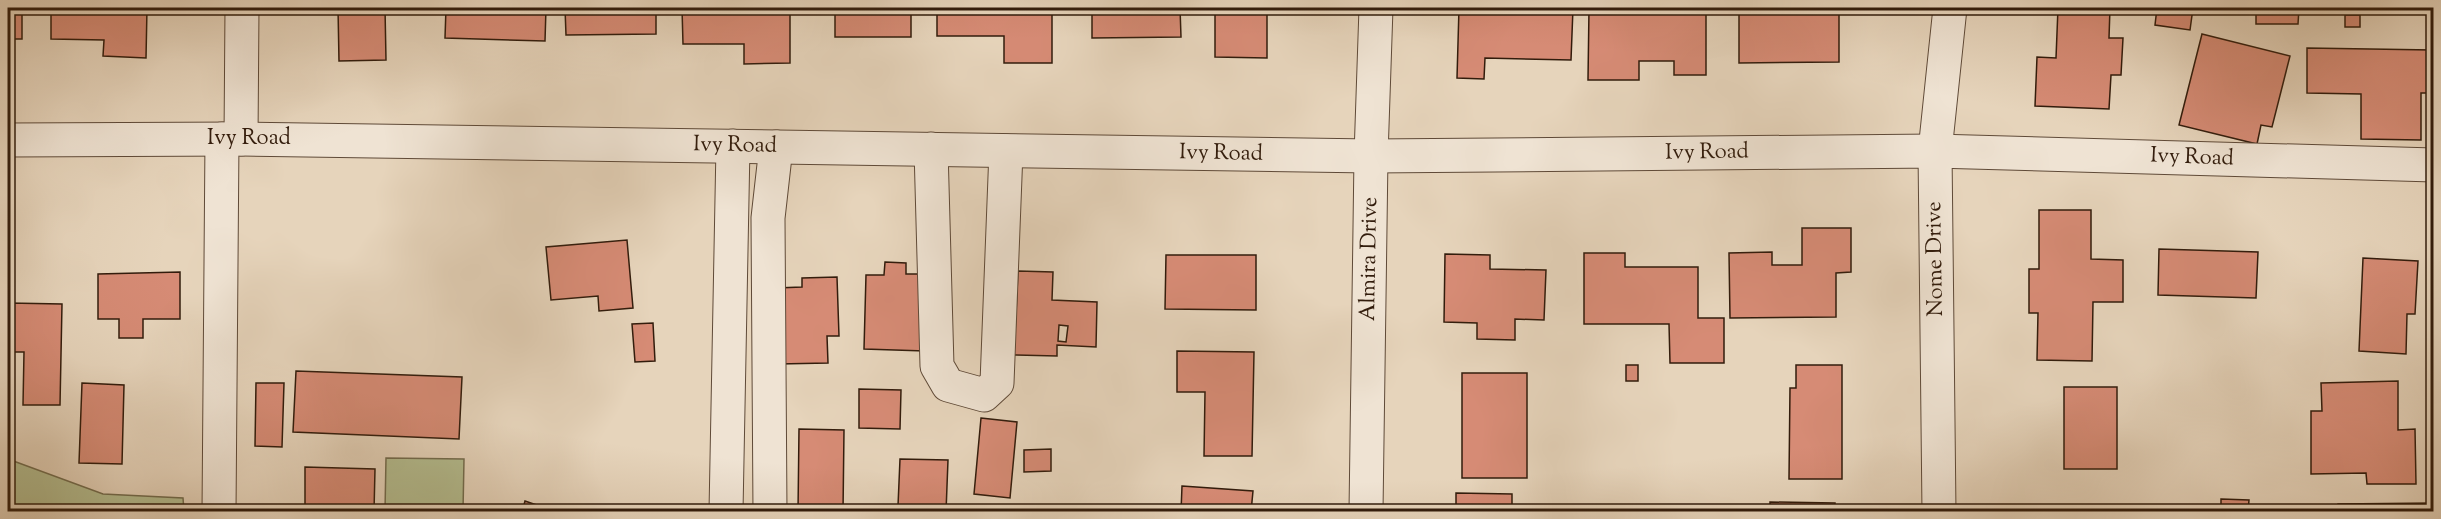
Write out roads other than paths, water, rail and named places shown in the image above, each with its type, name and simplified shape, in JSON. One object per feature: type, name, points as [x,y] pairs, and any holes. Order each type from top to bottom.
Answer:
[{"type":"street","points":[[219,512],[231,139],[242,8]]},
{"type":"street","name":"Almira Drive","points":[[1366,512],[1371,156],[1376,8]]},
{"type":"street","name":"Nome Drive","points":[[1939,512],[1935,151],[1950,8]]},
{"type":"street","name":"Ivy Road","points":[[8,140],[231,139],[1371,156],[1935,151],[2433,165]]},
{"type":"street","points":[[726,512],[733,146]]},
{"type":"street","points":[[770,512],[768,218],[776,147]]},
{"type":"street","points":[[931,149],[936,366],[948,385],[984,395],[997,383],[1006,151]]}]
